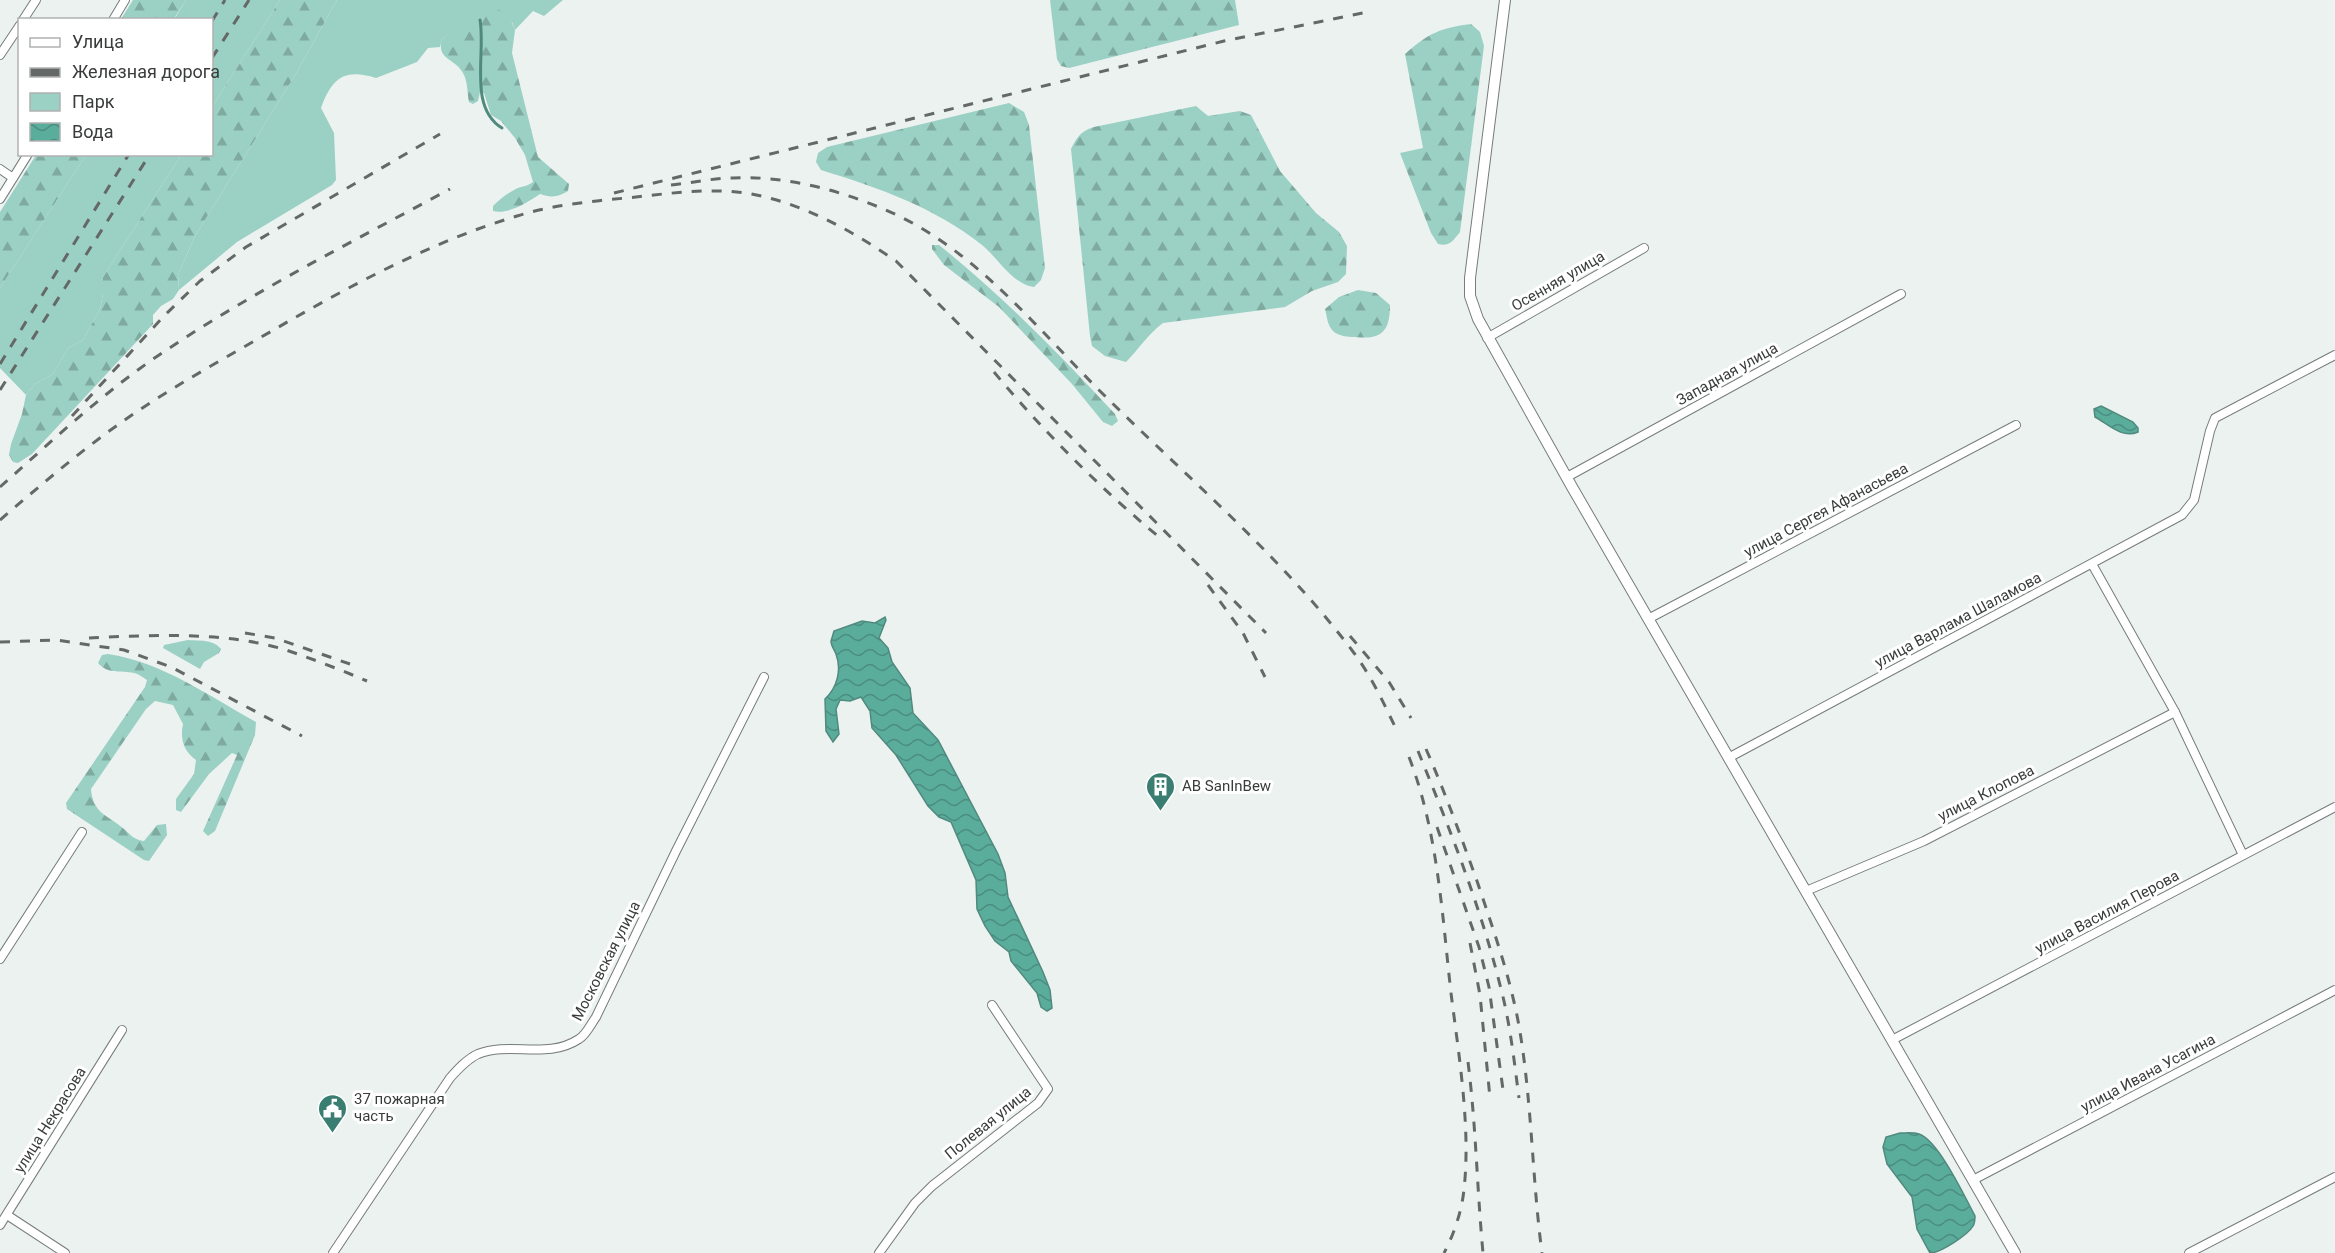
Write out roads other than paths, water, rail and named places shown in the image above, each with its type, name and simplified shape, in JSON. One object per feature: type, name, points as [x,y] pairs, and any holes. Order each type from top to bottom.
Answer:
[{"type":"street","points":[[24,18],[36,0]]},
{"type":"street","points":[[114,18],[125,0]]},
{"type":"street","points":[[1505,0],[1470,278],[1470,296],[1486,338],[2015,1253]]},
{"type":"street","points":[[0,55],[18,28]]},
{"type":"street","points":[[0,199],[27,156]]},
{"type":"street","points":[[0,169],[14,178]]},
{"type":"street","name":"Осенняя улица","points":[[1486,338],[1644,248]]},
{"type":"street","name":"Западная улица","points":[[1567,477],[1901,294]]},
{"type":"street","name":"улица Варлама Шаламова","points":[[1730,757],[2182,515],[2194,500],[2210,431],[2216,418],[2335,355]]},
{"type":"street","name":"улица Сергея Афанасьева","points":[[1648,619],[2016,425]]},
{"type":"street","points":[[2092,564],[2175,712],[2243,855]]},
{"type":"street","name":"Московская улица","points":[[333,1253],[450,1078],[467,1061],[478,1054],[492,1051],[560,1049],[581,1038],[596,1017],[676,850],[764,676]]},
{"type":"street","name":"улица Клопова","points":[[1806,891],[1924,841],[2175,712]]},
{"type":"street","name":"улица Василия Перова","points":[[1892,1040],[2335,807]]},
{"type":"street","points":[[0,959],[82,832]]},
{"type":"street","name":"улица Ивана Усагина","points":[[1973,1180],[2335,990]]},
{"type":"street","name":"Полевая улица","points":[[879,1253],[915,1203],[932,1186],[1038,1103],[1048,1089],[992,1005]]},
{"type":"street","name":"улица Некрасова","points":[[0,1225],[122,1030]]},
{"type":"street","points":[[2189,1253],[2335,1177]]},
{"type":"street","points":[[7,1215],[65,1253]]},
{"type":"water","points":[[2101,406],[2133,422],[2138,432],[2126,434],[2095,417],[2094,409]]},
{"type":"water","points":[[885,617],[879,638],[888,648],[892,662],[910,688],[913,713],[938,740],[998,854],[1005,873],[1008,897],[1050,990],[1052,1008],[1047,1011],[1041,1007],[1037,993],[1011,961],[1009,952],[995,941],[985,926],[977,909],[976,880],[951,822],[939,817],[928,806],[896,755],[872,728],[870,711],[861,697],[850,701],[840,700],[836,709],[839,734],[833,742],[826,731],[825,699],[833,690],[838,672],[838,660],[831,643],[834,631],[862,621],[875,623]]},
{"type":"water","points":[[1900,1133],[1919,1134],[1926,1138],[1950,1170],[1975,1216],[1974,1225],[1966,1234],[1935,1252],[1930,1253],[1917,1229],[1912,1197],[1887,1164],[1883,1147],[1886,1137]]},
{"type":"waterway","points":[[480,20],[482,94],[485,107],[492,119],[502,128]]},
{"type":"railway","points":[[213,19],[225,0]]},
{"type":"railway","points":[[213,56],[249,0]]},
{"type":"railway","points":[[614,193],[1224,41],[1363,13]]},
{"type":"railway","points":[[72,416],[164,316],[200,281],[246,247],[440,134]]},
{"type":"railway","points":[[0,364],[128,156]]},
{"type":"railway","points":[[0,390],[149,156]]},
{"type":"railway","points":[[671,185],[718,179],[754,178],[776,179],[819,187],[862,200],[901,217],[931,234],[959,254],[1010,299],[1297,585],[1361,662],[1398,733]]},
{"type":"railway","points":[[0,487],[101,399],[165,351],[270,287],[450,189]]},
{"type":"railway","points":[[0,520],[96,441],[168,392],[316,306],[429,249],[517,216],[561,206],[704,191],[746,193],[806,210],[843,228],[896,261],[1266,633]]},
{"type":"railway","points":[[994,372],[1073,458],[1159,537]]},
{"type":"railway","points":[[1208,585],[1243,633],[1265,677]]},
{"type":"railway","points":[[245,633],[275,638],[350,664]]},
{"type":"railway","points":[[89,638],[188,636],[238,640],[286,650],[367,681]]},
{"type":"railway","points":[[1350,636],[1389,682],[1411,718]]},
{"type":"railway","points":[[0,642],[56,640],[124,650],[171,667],[302,736]]},
{"type":"railway","points":[[1426,749],[1477,881],[1511,989],[1527,1083],[1542,1253]]},
{"type":"railway","points":[[1418,751],[1463,866],[1492,955],[1506,1013],[1519,1098]]},
{"type":"railway","points":[[1409,757],[1427,814],[1438,873],[1465,1122],[1463,1197],[1456,1226],[1444,1253]]},
{"type":"railway","points":[[1437,827],[1479,947],[1489,987],[1504,1097]]},
{"type":"railway","points":[[1470,943],[1480,995],[1490,1098]]},
{"type":"railway","points":[[1468,1062],[1483,1253]]},
{"type":"place","name":"AB SanInBew","points":[[1161,812]]},
{"type":"place","name":"37 пожарная часть","points":[[333,1134]]}]
